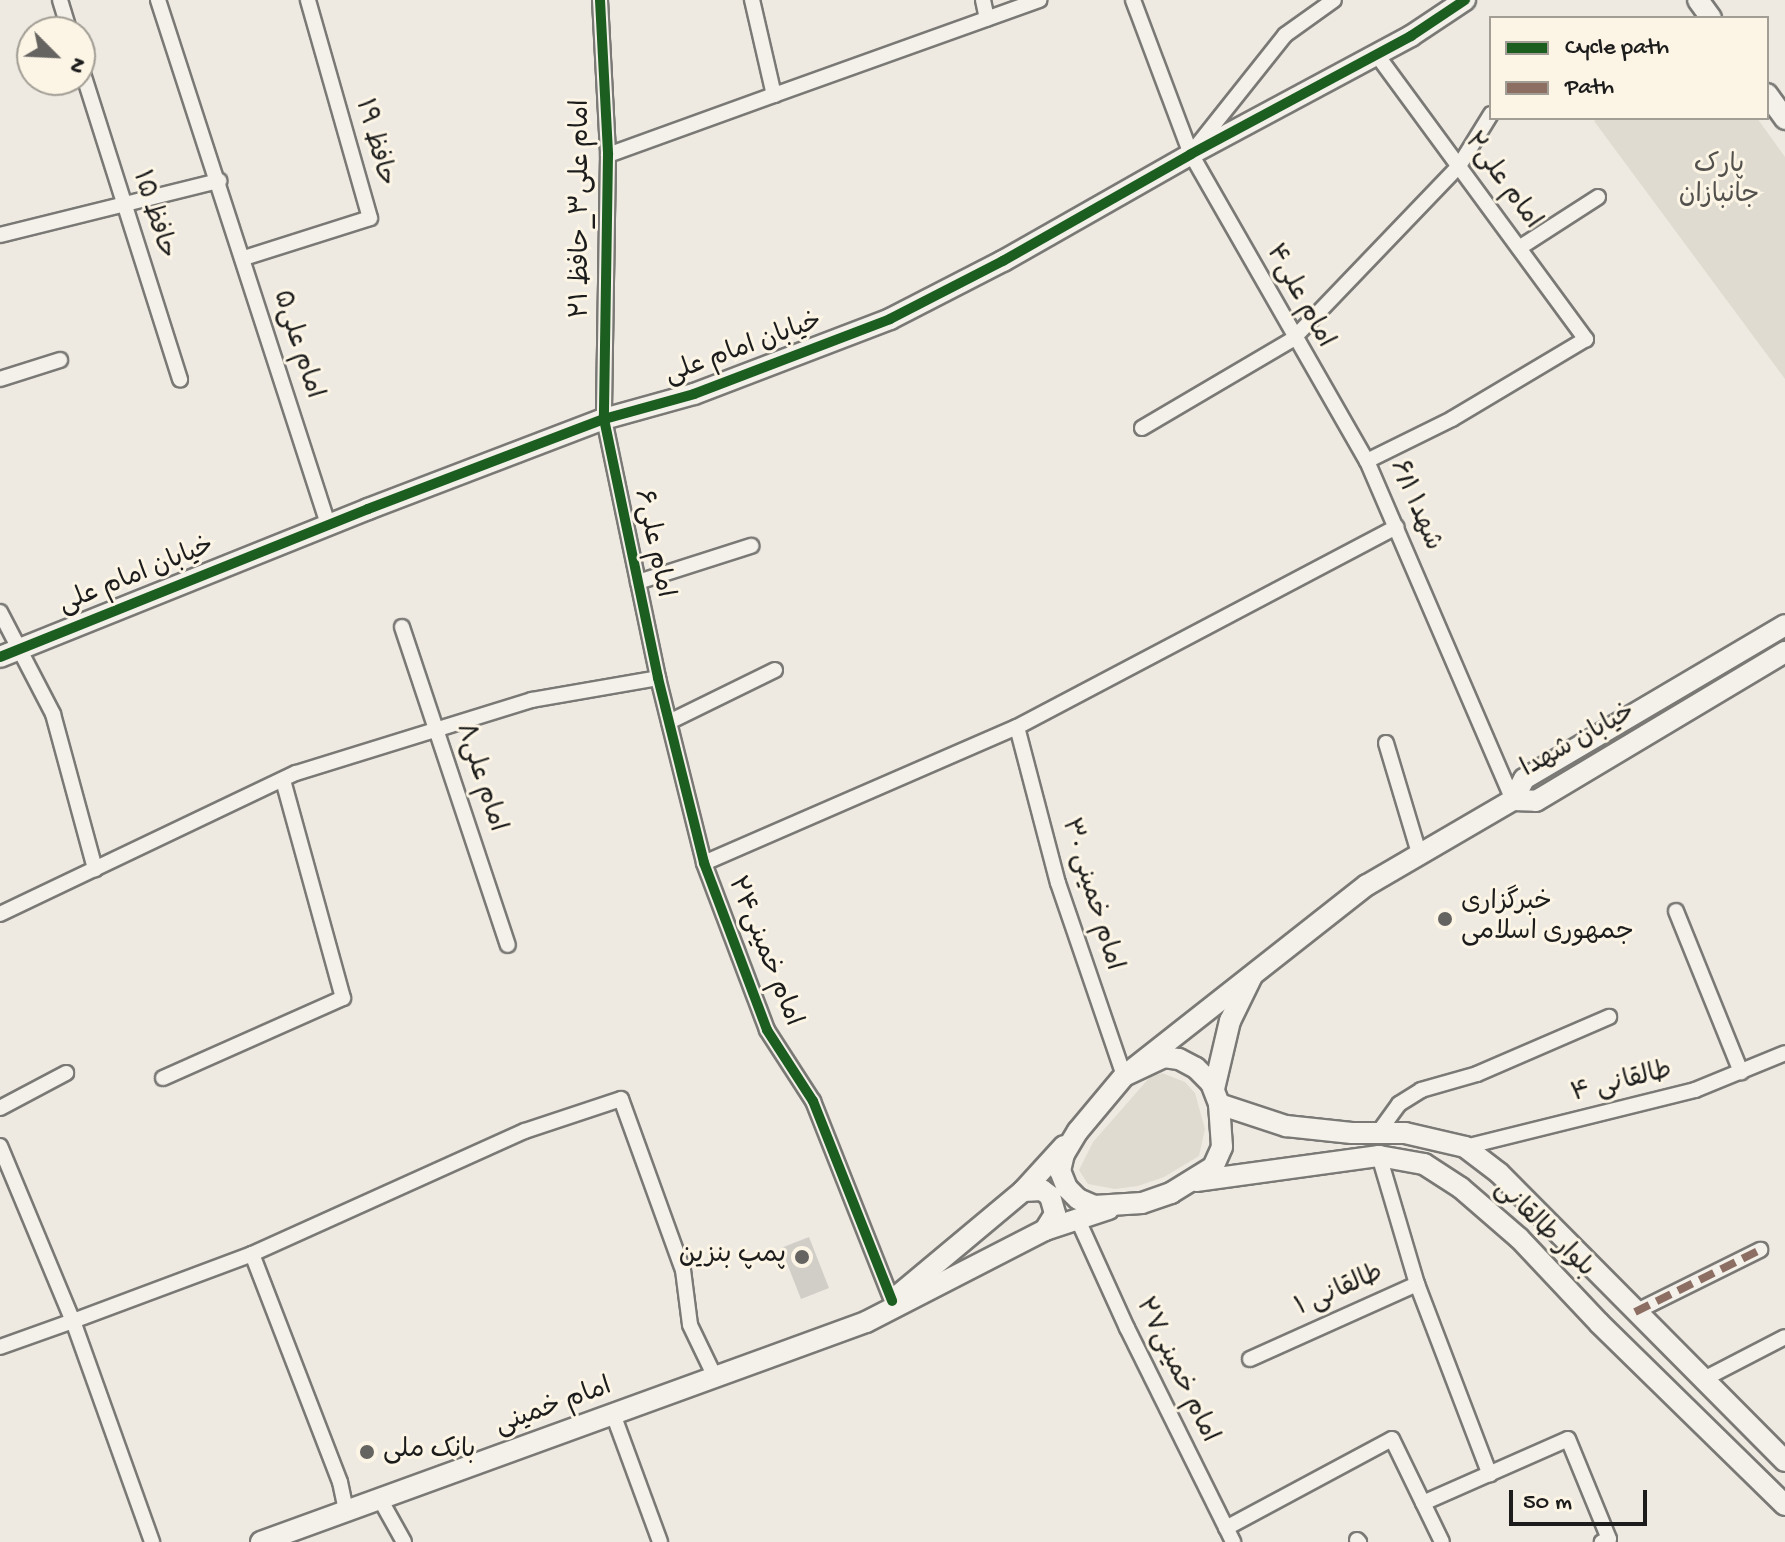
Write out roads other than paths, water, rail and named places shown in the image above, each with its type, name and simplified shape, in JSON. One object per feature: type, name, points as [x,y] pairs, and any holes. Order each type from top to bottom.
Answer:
[{"type":"main road","name":"خیابان امام علی","points":[[0,657],[328,524],[604,419],[694,394],[890,319],[1003,261],[1191,154],[1377,55],[1465,0]]},
{"type":"main road","points":[[1769,97],[1785,119]]},
{"type":"main road","name":"خیابان شهدا","points":[[1785,625],[1524,779],[1513,800],[1536,801],[1785,652]]},
{"type":"main road","points":[[1663,697],[1674,718]]},
{"type":"main road","points":[[1255,969],[1230,1021],[1216,1096],[1222,1147],[1213,1167],[1194,1181],[1157,1198],[1116,1207],[1094,1206],[1078,1199],[1067,1188],[1060,1171],[1064,1154],[1078,1131],[1124,1076],[1255,969],[1367,885],[1513,800]]},
{"type":"main road","points":[[1124,1076],[1164,1057],[1179,1059],[1196,1068],[1216,1096]]},
{"type":"main road","name":"بلوار طالقانی","points":[[1216,1096],[1286,1126],[1405,1133],[1465,1147],[1499,1173],[1785,1461]]},
{"type":"main road","name":"امام خمینی","points":[[866,1322],[1023,1191],[1078,1131]]},
{"type":"main road","name":"بلوار طالقانی","points":[[1194,1181],[1379,1156],[1424,1164],[1461,1188],[1507,1228],[1785,1505]]},
{"type":"main road","points":[[1023,1191],[1032,1189],[1050,1196],[1055,1214],[1045,1230]]},
{"type":"main road","name":"امام خمینی","points":[[261,1542],[866,1322],[1045,1230],[1116,1207]]},
{"type":"street","name":"امام علی۵","points":[[158,0],[328,524]]},
{"type":"street","name":"حافظ ۱۹","points":[[244,258],[370,218],[308,0]]},
{"type":"street","name":"امام علی۳_حافظ ۲۱","points":[[600,0],[608,155],[604,419]]},
{"type":"street","points":[[752,0],[774,95]]},
{"type":"street","points":[[983,0],[987,19]]},
{"type":"street","points":[[608,155],[1040,0]]},
{"type":"street","name":"امام علی۴","points":[[1133,0],[1191,154],[1293,339],[1367,461]]},
{"type":"street","points":[[1191,154],[1285,35],[1334,0]]},
{"type":"street","name":"امام علی۲","points":[[1377,55],[1586,339]]},
{"type":"street","name":"حافظ ۱۵","points":[[90,96],[180,380]]},
{"type":"street","points":[[1142,428],[1293,339],[1459,166],[1489,117]]},
{"type":"street","points":[[0,235],[219,181]]},
{"type":"street","points":[[1519,248],[1598,197]]},
{"type":"street","name":"شهد۱ ۶/۱","points":[[1513,800],[1367,461],[1452,419],[1586,339]]},
{"type":"street","points":[[0,379],[60,360]]},
{"type":"street","name":"امام علی۶","points":[[604,419],[658,678]]},
{"type":"street","points":[[704,863],[1017,727],[1397,527]]},
{"type":"street","points":[[638,582],[751,546]]},
{"type":"street","points":[[0,612],[53,714],[95,869]]},
{"type":"street","name":"امام علی۸","points":[[402,627],[508,945]]},
{"type":"street","points":[[669,722],[775,670]]},
{"type":"street","points":[[0,914],[283,780],[532,700],[658,678]]},
{"type":"street","name":"امام خمینی۲۴","points":[[658,678],[704,863],[767,1030],[813,1101],[892,1301]]},
{"type":"street","name":"امام خمینی ۳۰","points":[[1017,727],[1058,883],[1124,1076]]},
{"type":"street","points":[[1386,743],[1419,853]]},
{"type":"street","points":[[163,1078],[343,998],[283,780]]},
{"type":"street","points":[[1676,911],[1741,1072]]},
{"type":"street","points":[[1378,1133],[1399,1104],[1421,1090],[1477,1074],[1609,1017]]},
{"type":"street","name":"طالقانی ۴","points":[[1465,1147],[1695,1090],[1785,1053]]},
{"type":"street","points":[[0,1108],[66,1073]]},
{"type":"street","points":[[0,1347],[252,1254],[525,1131],[621,1099],[683,1270],[690,1325],[715,1377]]},
{"type":"street","points":[[0,1146],[73,1321],[152,1542]]},
{"type":"street","name":"طالقانی ۱","points":[[1250,1359],[1417,1284],[1379,1156]]},
{"type":"street","name":"امام خمینی۲۷","points":[[1078,1220],[1127,1328],[1233,1542]]},
{"type":"street","points":[[1635,1312],[1760,1250]]},
{"type":"street","points":[[252,1254],[340,1482],[346,1511]]},
{"type":"street","points":[[1417,1284],[1490,1475]]},
{"type":"street","points":[[1702,1380],[1785,1337]]},
{"type":"street","points":[[613,1414],[660,1542]]},
{"type":"street","points":[[1226,1528],[1392,1439],[1442,1542]]},
{"type":"street","points":[[1423,1503],[1568,1439],[1609,1539],[1602,1542]]},
{"type":"street","points":[[380,1499],[404,1542]]},
{"type":"place","name":"خبرگزاری جمهوری اسلامی","points":[[1445,919]]},
{"type":"place","name":"پمپ بنزین","points":[[802,1257]]},
{"type":"place","name":"بانک ملی","points":[[367,1452]]},
{"type":"park label","name":"پارک جانبازان","points":[[1719,182]]}]
